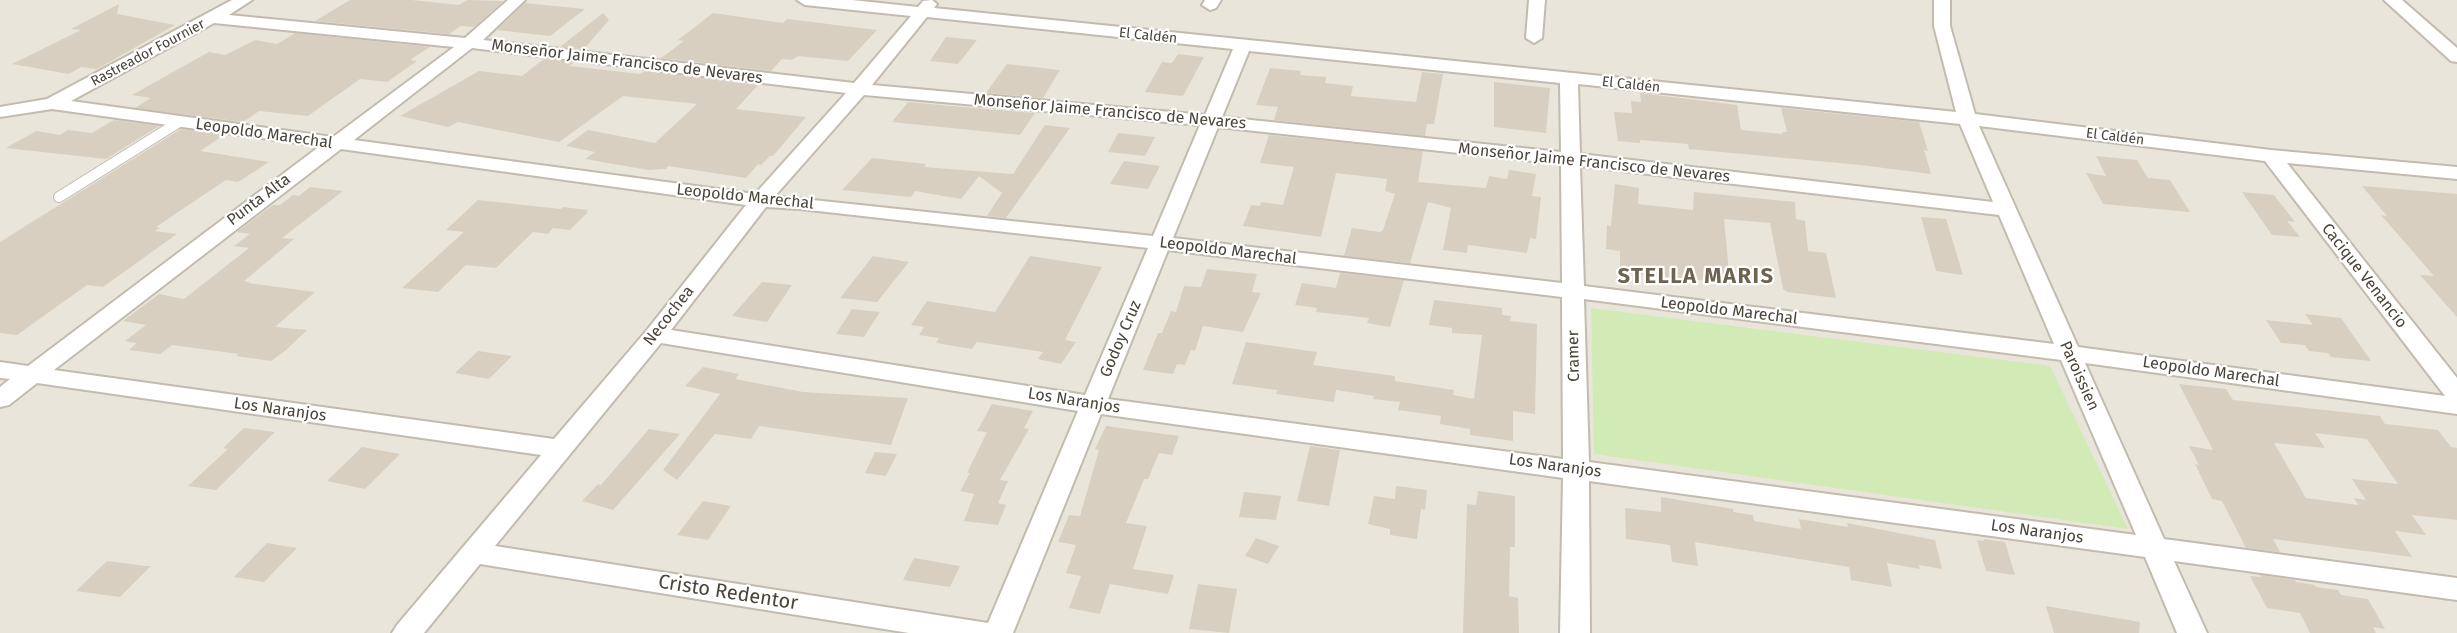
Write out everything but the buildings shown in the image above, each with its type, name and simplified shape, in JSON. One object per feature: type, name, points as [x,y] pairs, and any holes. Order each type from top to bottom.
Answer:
[{"type":"street","name":"Rastreador Fournier","points":[[52,105],[244,0]]},
{"type":"street","name":"Punta Alta","points":[[0,399],[334,143],[469,43],[517,0]]},
{"type":"street","name":"El Caldén","points":[[806,0],[927,6],[1244,45],[1967,119],[2271,156],[2457,173]]},
{"type":"street","points":[[1534,38],[1537,0]]},
{"type":"street","name":"Paroissien","points":[[1942,0],[1942,26],[1967,119],[2192,633]]},
{"type":"street","points":[[2392,0],[2457,57]]},
{"type":"street","name":"Necochea","points":[[407,633],[655,335],[760,201],[859,89],[927,6]]},
{"type":"street","name":"Monseñor Jaime Francisco de Nevares","points":[[213,18],[469,43],[859,89],[1570,159],[2007,210]]},
{"type":"street","name":"Godoy Cruz","points":[[998,633],[1244,45]]},
{"type":"street","name":"Cramer","points":[[1569,79],[1576,469],[1575,633]]},
{"type":"street","name":"Leopoldo Marechal","points":[[0,112],[52,105],[760,201],[800,203],[1161,243],[1572,291],[2069,353],[2457,406]]},
{"type":"street","name":"Cacique Venancio","points":[[2271,156],[2457,395]]},
{"type":"street","name":"Los Naranjos","points":[[655,335],[1094,405],[2457,589]]},
{"type":"street","name":"Los Naranjos","points":[[0,370],[560,449]]},
{"type":"street","name":"Cristo Redentor","points":[[474,553],[983,633]]},
{"type":"lane","points":[[59,197],[179,122]]},
{"type":"shaded area","points":[[0,0],[2457,0],[2457,633],[0,633]]},
{"type":"green space","points":[[1591,308],[2050,366],[2128,529],[1594,454]]},
{"type":"district","name":"STELLA MARIS","points":[[1696,277]]}]
